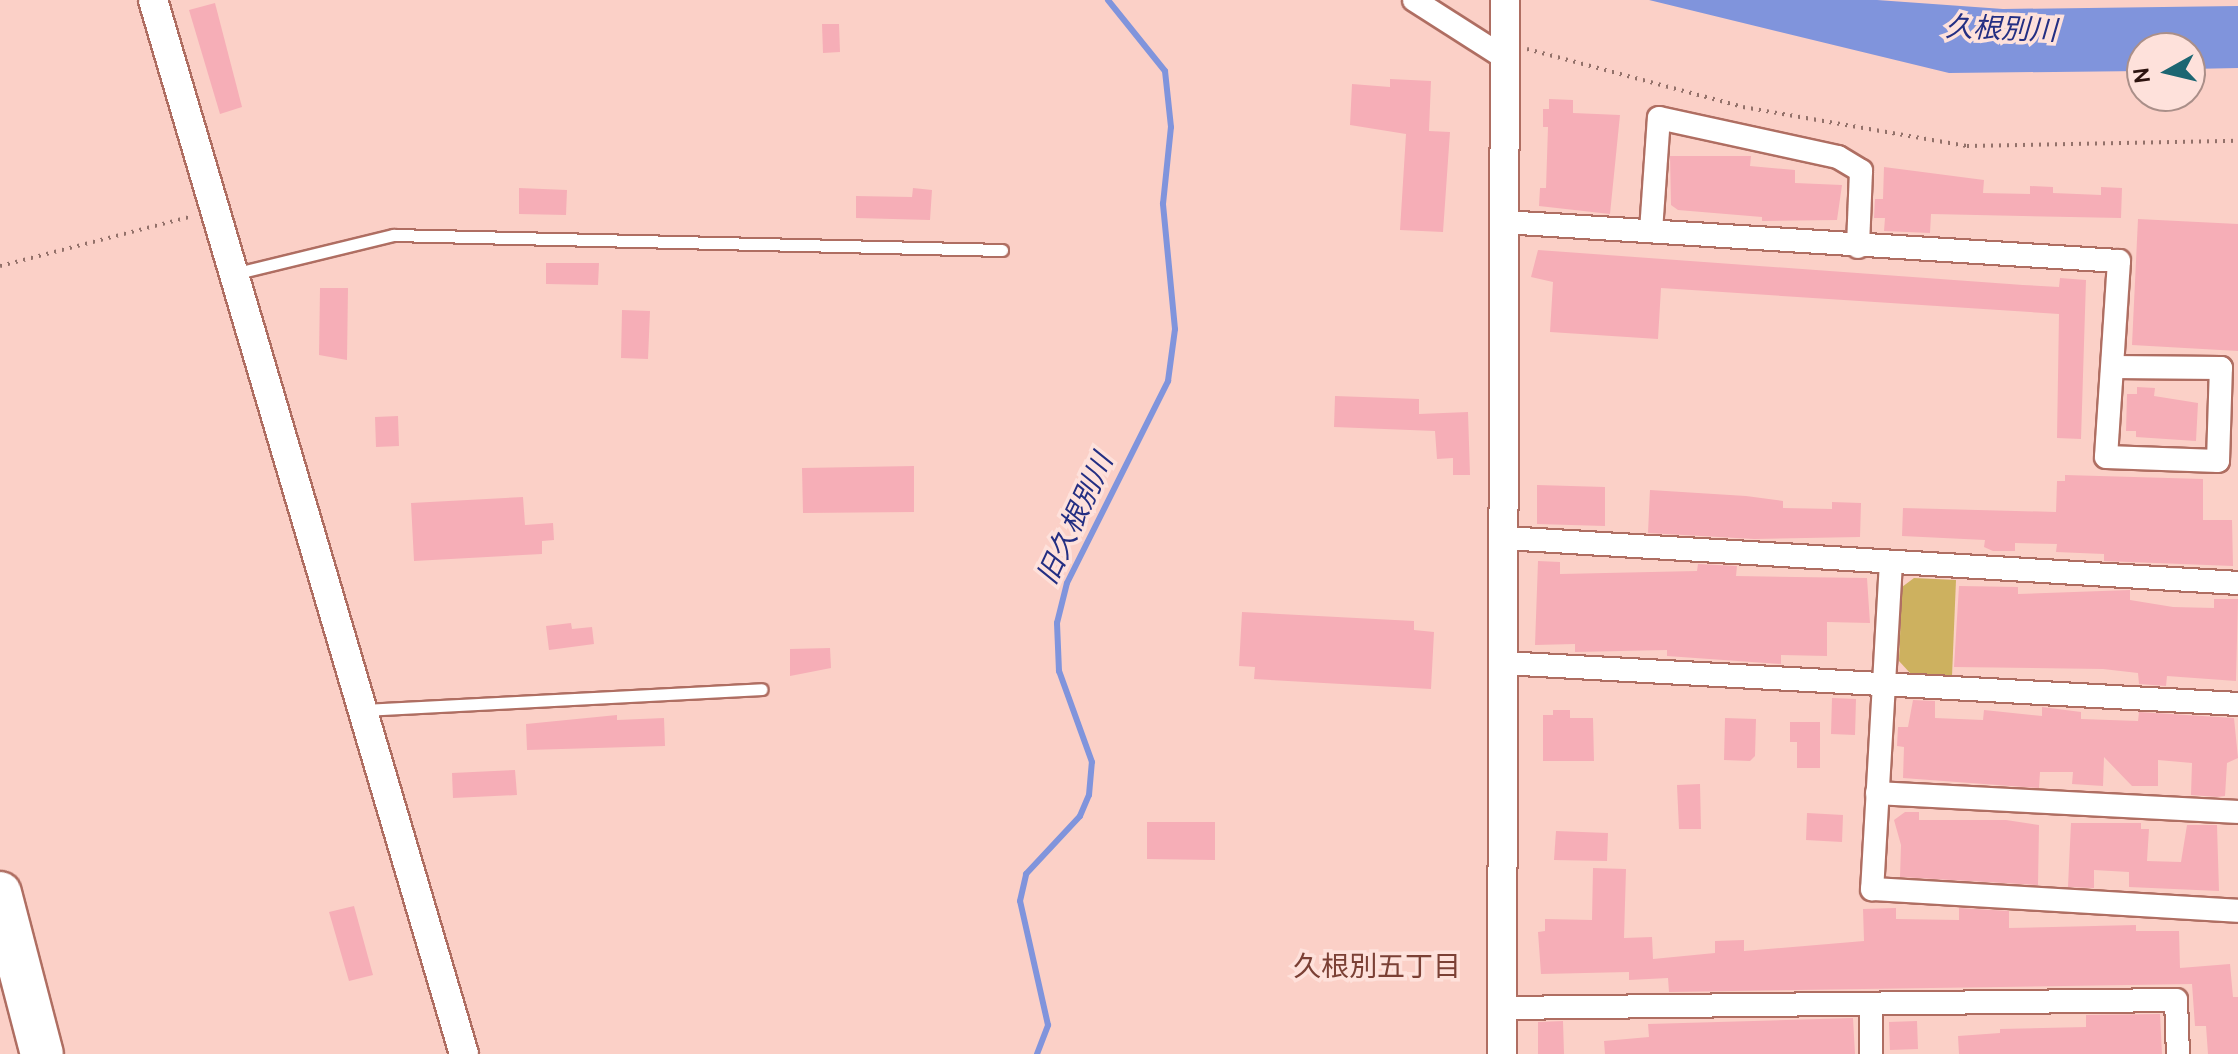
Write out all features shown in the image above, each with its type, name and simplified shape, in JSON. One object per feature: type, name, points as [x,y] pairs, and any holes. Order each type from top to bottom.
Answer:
[{"type":"highway","points":[[0,893],[42,1054]]},
{"type":"street","points":[[153,0],[237,273],[464,1054]]},
{"type":"street","points":[[1414,0],[1511,52]]},
{"type":"street","points":[[1502,1054],[1504,222],[1511,52],[1505,8]]},
{"type":"street","points":[[1651,231],[1659,118],[1838,157],[1861,171],[1858,247]]},
{"type":"street","points":[[1504,222],[1858,247],[2119,261],[2106,457],[2218,461],[2221,368],[2113,367]]},
{"type":"street","points":[[1505,538],[2238,583]]},
{"type":"street","points":[[1891,562],[1872,889],[2238,911]]},
{"type":"street","points":[[1503,663],[2238,704]]},
{"type":"street","points":[[1877,793],[2238,812]]},
{"type":"street","points":[[1502,1008],[2176,1000],[2178,1054]]},
{"type":"street","points":[[1871,1005],[1871,1054]]},
{"type":"lane","points":[[237,273],[393,235],[1002,250]]},
{"type":"lane","points":[[364,710],[761,689]]},
{"type":"path","points":[[1511,52],[1743,107],[1967,146],[2238,141]]},
{"type":"path","points":[[0,266],[218,209]]},
{"type":"shaded area","points":[[1914,578],[1956,580],[1952,676],[1910,673],[1899,661],[1902,587]]},
{"type":"water","name":"久根別川","points":[[1649,0],[1877,0],[2003,9],[2238,6],[2238,68],[2206,69],[2206,32],[2126,32],[2126,71],[1949,73]]},
{"type":"building","points":[[215,3],[242,107],[220,114],[189,10]]},
{"type":"building","points":[[822,24],[839,24],[840,52],[823,53]]},
{"type":"building","points":[[1390,79],[1431,81],[1429,131],[1450,132],[1443,232],[1400,230],[1406,134],[1350,125],[1352,84],[1390,87]]},
{"type":"building","points":[[1549,99],[1573,100],[1573,113],[1620,115],[1610,214],[1539,206],[1540,188],[1546,188],[1548,127],[1543,127],[1543,109],[1549,109]]},
{"type":"building","points":[[1670,156],[1751,156],[1750,166],[1795,170],[1795,183],[1842,185],[1837,220],[1762,221],[1762,217],[1678,210],[1671,205]]},
{"type":"building","points":[[1884,167],[1984,180],[1983,193],[2030,194],[2030,186],[2053,187],[2053,193],[2101,195],[2101,187],[2122,188],[2121,218],[1931,214],[1930,233],[1884,231],[1885,218],[1874,218],[1875,199],[1883,199]]},
{"type":"building","points":[[519,188],[567,190],[566,215],[519,214]]},
{"type":"building","points":[[913,188],[932,190],[930,220],[856,218],[856,196],[912,197]]},
{"type":"building","points":[[2138,219],[2238,224],[2238,351],[2132,345]]},
{"type":"building","points":[[1538,250],[2059,287],[2060,278],[2086,280],[2081,439],[2057,438],[2059,314],[1661,288],[1658,339],[1550,332],[1553,282],[1531,277]]},
{"type":"building","points":[[546,263],[599,263],[598,285],[546,284]]},
{"type":"building","points":[[320,288],[348,288],[347,360],[319,355]]},
{"type":"building","points":[[622,310],[650,311],[648,359],[621,358]]},
{"type":"building","points":[[2137,387],[2155,388],[2154,396],[2198,403],[2196,441],[2136,437],[2136,431],[2126,431],[2127,394],[2137,394]]},
{"type":"building","points":[[1335,396],[1419,399],[1419,414],[1468,412],[1470,475],[1453,475],[1453,458],[1437,459],[1435,431],[1334,427]]},
{"type":"building","points":[[398,416],[399,446],[376,447],[375,417]]},
{"type":"building","points":[[914,466],[914,512],[803,513],[802,468]]},
{"type":"building","points":[[2065,475],[2203,479],[2203,520],[2232,520],[2233,566],[2104,561],[2104,554],[2056,552],[2057,544],[2015,543],[2015,551],[1993,551],[1984,547],[1985,540],[1902,536],[1903,508],[2056,512],[2057,481],[2065,481]]},
{"type":"building","points":[[1537,485],[1605,487],[1605,526],[1537,524]]},
{"type":"building","points":[[1650,490],[1783,501],[1783,508],[1832,509],[1832,502],[1861,503],[1860,537],[1754,539],[1648,533]]},
{"type":"building","points":[[523,497],[525,525],[553,523],[554,540],[542,541],[542,554],[414,561],[411,503]]},
{"type":"building","points":[[1538,561],[1560,562],[1560,574],[1697,571],[1698,564],[1737,566],[1736,576],[1867,578],[1870,623],[1827,622],[1827,656],[1781,655],[1781,664],[1667,656],[1667,650],[1575,652],[1575,644],[1535,645]]},
{"type":"building","points":[[1959,586],[2018,587],[2018,594],[2130,590],[2130,600],[2173,607],[2214,608],[2214,599],[2238,599],[2236,681],[2167,676],[2166,686],[2139,684],[2138,673],[2103,669],[1954,667]]},
{"type":"building","points":[[1242,612],[1414,621],[1414,630],[1434,632],[1431,689],[1254,679],[1255,667],[1239,666]]},
{"type":"building","points":[[571,623],[572,629],[592,627],[594,644],[549,650],[546,626]]},
{"type":"building","points":[[830,648],[831,668],[790,676],[790,649]]},
{"type":"building","points":[[1832,698],[1856,699],[1855,735],[1831,734]]},
{"type":"building","points":[[1913,700],[1935,701],[1935,718],[1983,720],[1984,710],[2042,716],[2042,707],[2081,712],[2081,719],[2138,721],[2139,712],[2234,718],[2238,758],[2227,763],[2225,796],[2217,797],[2191,795],[2192,763],[2158,760],[2158,786],[2132,786],[2104,757],[2103,786],[2072,784],[2073,772],[2040,772],[2039,788],[1903,778],[1904,747],[1897,746],[1898,727],[1908,727]]},
{"type":"building","points":[[1553,710],[1570,710],[1570,718],[1593,718],[1594,761],[1543,761],[1543,715],[1553,715]]},
{"type":"building","points":[[617,715],[617,720],[664,718],[665,746],[527,750],[526,724]]},
{"type":"building","points":[[1725,718],[1756,719],[1755,756],[1750,761],[1724,760]]},
{"type":"building","points":[[1790,722],[1820,722],[1820,768],[1797,768],[1797,742],[1790,742]]},
{"type":"building","points":[[515,770],[517,795],[453,798],[452,773]]},
{"type":"building","points":[[1700,784],[1701,829],[1679,829],[1677,785]]},
{"type":"building","points":[[1905,812],[1919,812],[1919,820],[2006,820],[2039,825],[2038,885],[1900,877],[1901,845],[1894,820]]},
{"type":"building","points":[[1807,813],[1843,815],[1842,842],[1806,840]]},
{"type":"building","points":[[1147,822],[1215,822],[1215,860],[1147,859]]},
{"type":"building","points":[[2071,823],[2141,823],[2141,829],[2149,829],[2147,861],[2181,862],[2187,825],[2217,825],[2219,891],[2129,887],[2129,872],[2094,870],[2094,888],[2068,887]]},
{"type":"building","points":[[1556,831],[1608,833],[1607,861],[1554,860]]},
{"type":"building","points":[[1593,868],[1626,869],[1624,938],[1652,937],[1653,959],[1715,953],[1715,941],[1744,940],[1744,951],[1864,941],[1863,909],[1896,908],[1896,919],[1959,920],[1959,908],[2009,911],[2009,928],[2136,925],[2136,931],[2179,931],[2180,968],[2230,964],[2233,997],[2238,997],[2238,1054],[2208,1054],[2206,1026],[2195,1026],[2192,984],[1669,992],[1668,978],[1629,980],[1629,972],[1541,974],[1538,932],[1545,931],[1545,919],[1592,920]]},
{"type":"building","points":[[354,906],[373,975],[349,981],[329,912]]},
{"type":"building","points":[[2160,1014],[2162,1054],[1959,1054],[1958,1036],[2000,1033],[2000,1029],[2086,1027],[2086,1015]]},
{"type":"building","points":[[1853,1018],[1855,1054],[1605,1054],[1604,1041],[1649,1037],[1648,1024]]},
{"type":"building","points":[[1563,1021],[1564,1054],[1538,1054],[1538,1022]]},
{"type":"building","points":[[1917,1021],[1918,1049],[1890,1050],[1889,1022]]},
{"type":"waterway","name":"旧久根別川","points":[[1037,1054],[1048,1025],[1020,901],[1026,874],[1080,816],[1089,795],[1092,762],[1059,671],[1057,623],[1067,583],[1168,381],[1175,329],[1163,204],[1171,127],[1165,71],[1108,0]]},
{"type":"district","name":"久根別五丁目","points":[[1377,969]]}]
